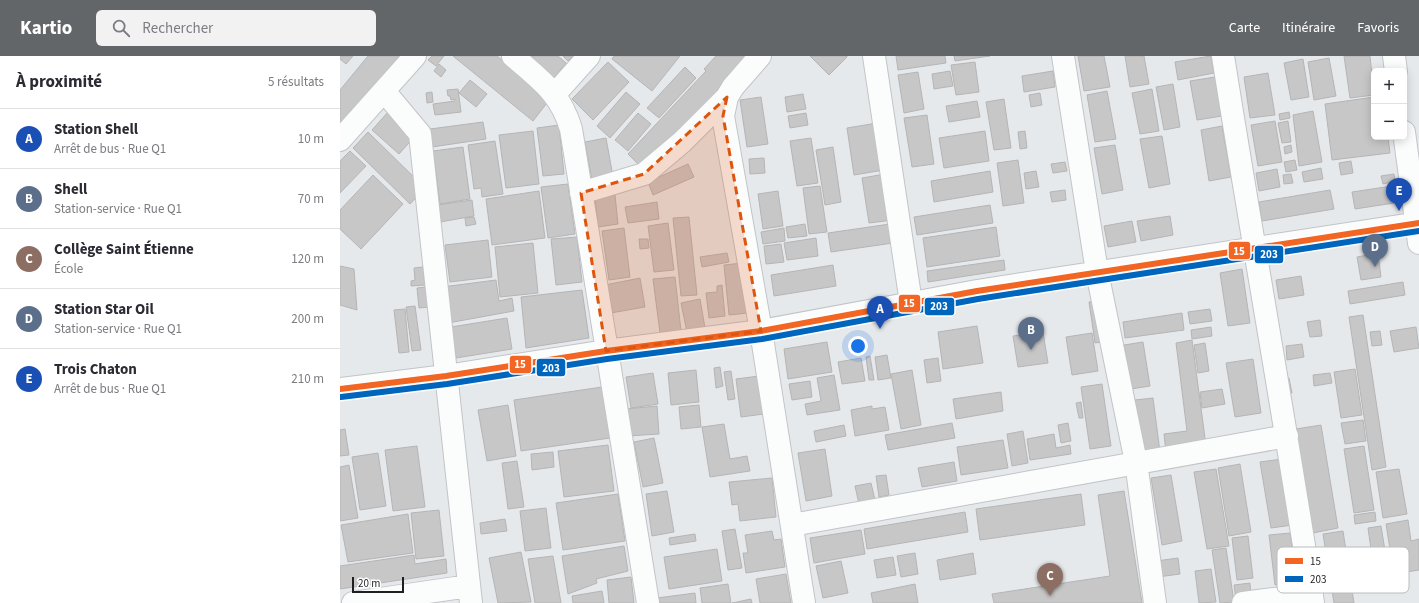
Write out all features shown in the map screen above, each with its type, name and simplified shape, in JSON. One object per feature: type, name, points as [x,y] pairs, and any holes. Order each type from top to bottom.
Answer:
[{"type":"street","points":[[340,140],[416,56]]},
{"type":"street","points":[[513,56],[555,94],[566,113],[571,129],[648,603]]},
{"type":"street","points":[[555,94],[589,56]]},
{"type":"street","points":[[581,193],[644,174],[682,142],[727,97],[733,87],[760,56]]},
{"type":"street","points":[[874,56],[910,303]]},
{"type":"street","points":[[1064,56],[1097,272],[1136,462],[1155,603]]},
{"type":"street","points":[[1223,56],[1253,248],[1287,436],[1305,547]]},
{"type":"street","points":[[1394,56],[1396,68]]},
{"type":"street","points":[[353,603],[470,594],[420,134],[384,91]]},
{"type":"street","points":[[727,97],[723,116],[762,331],[804,603]]},
{"type":"street","points":[[340,389],[446,376],[606,351],[762,331],[910,303],[1253,248],[1418,230],[1405,140]]},
{"type":"street","points":[[792,525],[1287,436]]},
{"type":"street","points":[[1243,603],[1313,598]]},
{"type":"highlighted area","points":[[727,97],[723,116],[761,331],[606,351],[581,193],[644,174]]},
{"type":"building","points":[[340,56],[353,56],[346,64],[340,59]]},
{"type":"building","points":[[368,56],[399,56],[340,128],[340,90]]},
{"type":"building","points":[[432,56],[444,56],[436,66],[428,60]]},
{"type":"building","points":[[453,56],[497,56],[550,99],[533,121]]},
{"type":"building","points":[[526,56],[558,56],[566,63],[553,79]]},
{"type":"building","points":[[563,56],[573,56],[568,61]]},
{"type":"building","points":[[614,56],[680,56],[652,91],[612,59]]},
{"type":"building","points":[[716,56],[750,56],[645,171],[628,154],[706,71],[704,69]]},
{"type":"building","points":[[810,56],[847,56],[847,57],[829,75]]},
{"type":"building","points":[[896,56],[945,56],[946,63],[898,70]]},
{"type":"building","points":[[954,56],[990,56],[955,61]]},
{"type":"building","points":[[1078,56],[1104,56],[1110,87],[1084,91]]},
{"type":"building","points":[[1125,56],[1144,56],[1149,84],[1130,87]]},
{"type":"building","points":[[1211,56],[1214,73],[1178,80],[1175,62]]},
{"type":"building","points":[[1344,56],[1370,56],[1371,95],[1350,98]]},
{"type":"building","points":[[1329,58],[1336,96],[1314,100],[1308,62]]},
{"type":"building","points":[[1303,59],[1309,97],[1291,100],[1284,63]]},
{"type":"building","points":[[608,62],[629,82],[593,120],[572,99]]},
{"type":"building","points":[[975,62],[979,92],[956,95],[951,65]]},
{"type":"building","points":[[439,64],[446,70],[441,77],[434,71]]},
{"type":"building","points":[[685,67],[696,78],[659,118],[647,108]]},
{"type":"building","points":[[950,71],[953,86],[934,89],[932,74]]},
{"type":"building","points":[[1053,71],[1055,87],[1024,92],[1022,76]]},
{"type":"building","points":[[918,72],[924,109],[904,113],[898,75]]},
{"type":"building","points":[[1268,73],[1275,115],[1250,118],[1244,77]]},
{"type":"building","points":[[1215,77],[1222,116],[1197,120],[1190,81]]},
{"type":"building","points":[[470,80],[487,94],[476,107],[459,93]]},
{"type":"building","points":[[1173,84],[1180,127],[1164,130],[1156,87]]},
{"type":"building","points":[[458,89],[461,112],[435,115],[433,104],[455,101],[455,99],[451,100],[450,96],[448,96],[447,90]]},
{"type":"building","points":[[1152,89],[1159,131],[1140,134],[1132,93]]},
{"type":"building","points":[[1107,91],[1116,139],[1095,142],[1087,95]]},
{"type":"building","points":[[432,92],[433,102],[427,103],[426,93]]},
{"type":"building","points":[[626,92],[640,104],[610,138],[597,126]]},
{"type":"building","points":[[1040,93],[1042,105],[1031,107],[1029,95]]},
{"type":"building","points":[[803,94],[806,109],[787,112],[785,97]]},
{"type":"building","points":[[761,97],[768,144],[747,147],[740,100]]},
{"type":"building","points":[[1371,97],[1371,140],[1388,140],[1390,153],[1332,160],[1325,104]]},
{"type":"building","points":[[1004,99],[1011,148],[994,150],[986,102]]},
{"type":"building","points":[[977,101],[980,117],[949,122],[946,106]]},
{"type":"building","points":[[1313,111],[1322,162],[1299,166],[1293,115]]},
{"type":"building","points":[[388,112],[415,136],[399,154],[372,130]]},
{"type":"building","points":[[1289,112],[1290,118],[1280,120],[1279,114]]},
{"type":"building","points":[[638,113],[651,124],[628,151],[615,140]]},
{"type":"building","points":[[806,113],[808,125],[790,128],[788,116]]},
{"type":"building","points":[[927,115],[934,164],[912,167],[904,118]]},
{"type":"building","points":[[1275,121],[1282,162],[1258,166],[1251,125]]},
{"type":"building","points":[[1288,121],[1291,142],[1282,143],[1278,123]]},
{"type":"building","points":[[483,122],[486,139],[432,147],[430,129]]},
{"type":"building","points":[[877,123],[884,170],[854,175],[847,128]]},
{"type":"building","points":[[559,125],[564,174],[543,176],[537,128]]},
{"type":"building","points":[[1222,126],[1231,177],[1209,181],[1201,130]]},
{"type":"building","points":[[533,131],[539,184],[506,188],[499,135]]},
{"type":"building","points":[[985,131],[989,161],[944,168],[939,138]]},
{"type":"building","points":[[1025,131],[1027,148],[1020,149],[1018,132]]},
{"type":"building","points":[[368,132],[425,188],[410,204],[353,148]]},
{"type":"building","points":[[1162,136],[1170,184],[1149,188],[1140,139]]},
{"type":"building","points":[[606,138],[614,182],[593,185],[585,142]]},
{"type":"building","points":[[811,138],[818,183],[797,186],[790,141]]},
{"type":"building","points":[[495,141],[503,194],[482,197],[481,188],[474,189],[468,145]]},
{"type":"building","points":[[1115,145],[1123,190],[1102,194],[1094,148]]},
{"type":"building","points":[[1291,145],[1292,152],[1285,154],[1284,147]]},
{"type":"building","points":[[463,147],[470,199],[440,204],[433,151]]},
{"type":"building","points":[[833,147],[841,202],[825,205],[816,150]]},
{"type":"building","points":[[350,151],[366,166],[340,193],[340,161]]},
{"type":"building","points":[[764,158],[765,173],[750,174],[749,159]]},
{"type":"building","points":[[1018,160],[1024,203],[1003,206],[997,163]]},
{"type":"building","points":[[1295,160],[1297,170],[1286,172],[1284,162]]},
{"type":"building","points":[[1351,161],[1353,173],[1341,175],[1339,163]]},
{"type":"building","points":[[1065,162],[1067,171],[1053,173],[1051,164]]},
{"type":"building","points":[[688,164],[694,177],[653,195],[648,182]]},
{"type":"building","points":[[1321,168],[1323,179],[1304,182],[1302,172]]},
{"type":"building","points":[[1277,169],[1280,187],[1259,191],[1256,173]]},
{"type":"building","points":[[990,171],[993,192],[934,202],[931,181]]},
{"type":"building","points":[[1036,171],[1039,187],[1026,189],[1024,173]]},
{"type":"building","points":[[885,174],[893,220],[869,223],[862,178]]},
{"type":"building","points":[[1291,174],[1293,183],[1284,184],[1283,175]]},
{"type":"building","points":[[1394,174],[1395,181],[1383,184],[1381,176]]},
{"type":"building","points":[[373,175],[403,204],[361,249],[340,229],[340,210]]},
{"type":"building","points":[[568,184],[575,234],[548,238],[541,187]]},
{"type":"building","points":[[820,186],[827,232],[809,234],[803,188]]},
{"type":"building","points":[[1392,186],[1394,203],[1355,209],[1352,192]]},
{"type":"building","points":[[1065,190],[1066,200],[1052,202],[1050,192]]},
{"type":"building","points":[[1330,190],[1334,209],[1262,221],[1259,202]]},
{"type":"building","points":[[539,191],[545,238],[492,245],[486,199]]},
{"type":"building","points":[[778,191],[783,226],[763,229],[758,194]]},
{"type":"building","points":[[615,195],[618,224],[598,227],[595,197]]},
{"type":"building","points":[[472,200],[474,216],[440,222],[437,205]]},
{"type":"building","points":[[657,202],[659,219],[628,223],[625,207]]},
{"type":"building","points":[[990,205],[993,223],[917,235],[914,217]]},
{"type":"building","points":[[1170,216],[1173,235],[1141,241],[1137,221]]},
{"type":"building","points":[[474,217],[476,224],[466,226],[465,218]]},
{"type":"building","points":[[689,217],[697,295],[681,296],[673,218]]},
{"type":"building","points":[[1132,221],[1136,242],[1108,247],[1104,226]]},
{"type":"building","points":[[668,223],[674,270],[654,272],[648,226]]},
{"type":"building","points":[[805,224],[807,236],[788,238],[786,227]]},
{"type":"building","points":[[890,224],[893,243],[831,252],[828,233]]},
{"type":"building","points":[[996,227],[1000,256],[927,267],[923,238]]},
{"type":"building","points":[[624,228],[630,277],[609,280],[602,231]]},
{"type":"building","points":[[784,228],[785,241],[763,244],[761,232]]},
{"type":"building","points":[[577,237],[582,282],[556,285],[551,239]]},
{"type":"building","points":[[816,238],[818,256],[787,260],[784,243]]},
{"type":"building","points":[[639,239],[648,239],[649,248],[640,249]]},
{"type":"building","points":[[488,240],[492,277],[450,282],[445,245]]},
{"type":"building","points":[[533,243],[538,293],[500,297],[495,247]]},
{"type":"building","points":[[781,244],[784,262],[766,264],[764,246]]},
{"type":"building","points":[[727,253],[729,262],[702,267],[700,257]]},
{"type":"building","points":[[1378,253],[1381,277],[1361,280],[1357,257]]},
{"type":"building","points":[[1004,260],[1005,270],[928,282],[927,271]]},
{"type":"building","points":[[743,263],[748,313],[729,315],[724,265]]},
{"type":"building","points":[[833,265],[836,286],[774,296],[771,275]]},
{"type":"building","points":[[340,266],[354,269],[357,310],[340,305]]},
{"type":"building","points":[[423,267],[425,285],[411,286],[411,281],[415,280],[414,268]]},
{"type":"building","points":[[1242,269],[1250,323],[1228,326],[1220,273]]},
{"type":"building","points":[[1301,276],[1304,295],[1279,299],[1276,280]]},
{"type":"building","points":[[675,277],[681,331],[660,333],[653,279]]},
{"type":"building","points":[[640,278],[645,307],[605,314],[600,286]]},
{"type":"building","points":[[496,280],[499,301],[512,298],[514,311],[448,323],[442,287]]},
{"type":"building","points":[[1403,282],[1405,295],[1350,304],[1348,291]]},
{"type":"building","points":[[722,285],[725,316],[709,318],[706,293],[717,292],[717,286]]},
{"type":"building","points":[[426,287],[429,307],[419,308],[417,288]]},
{"type":"building","points":[[582,290],[589,338],[526,348],[521,297]]},
{"type":"building","points":[[700,299],[705,328],[687,332],[681,303]]},
{"type":"building","points":[[1095,301],[1101,342],[1095,343],[1089,302]]},
{"type":"building","points":[[415,306],[421,350],[412,351],[406,307]]},
{"type":"building","points":[[405,309],[409,352],[399,353],[394,310]]},
{"type":"building","points":[[1210,309],[1212,321],[1190,324],[1188,312]]},
{"type":"building","points":[[1182,313],[1184,330],[1125,338],[1123,322]]},
{"type":"building","points":[[1363,315],[1386,467],[1372,470],[1349,317]]},
{"type":"building","points":[[507,318],[512,349],[456,358],[451,327]]},
{"type":"building","points":[[1320,320],[1322,336],[1310,337],[1307,322]]},
{"type":"building","points":[[977,326],[983,363],[943,369],[938,332]]},
{"type":"building","points":[[1211,327],[1212,336],[1192,339],[1191,330]]},
{"type":"building","points":[[1416,327],[1419,348],[1394,352],[1390,331]]},
{"type":"building","points":[[1380,331],[1382,345],[1372,346],[1370,332]]},
{"type":"building","points":[[1043,332],[1048,363],[1018,367],[1013,336]]},
{"type":"building","points":[[1092,333],[1098,371],[1072,375],[1066,337]]},
{"type":"building","points":[[1192,340],[1206,446],[1166,453],[1164,434],[1187,431],[1176,343]]},
{"type":"building","points":[[827,342],[832,372],[788,379],[784,349]]},
{"type":"building","points":[[1143,342],[1150,386],[1131,389],[1124,345]]},
{"type":"building","points":[[1205,343],[1209,371],[1198,373],[1194,345]]},
{"type":"building","points":[[1302,344],[1304,357],[1287,360],[1286,346]]},
{"type":"building","points":[[887,355],[891,378],[878,380],[875,357]]},
{"type":"building","points":[[870,356],[874,380],[869,380],[866,357]]},
{"type":"building","points":[[861,358],[865,381],[842,384],[838,362]]},
{"type":"building","points":[[938,358],[941,381],[927,383],[924,360]]},
{"type":"building","points":[[1253,359],[1261,413],[1235,417],[1226,363]]},
{"type":"building","points":[[720,367],[723,386],[716,388],[714,368]]},
{"type":"building","points":[[1355,369],[1362,415],[1341,418],[1334,372]]},
{"type":"building","points":[[696,370],[699,402],[671,405],[668,373]]},
{"type":"building","points":[[912,370],[921,425],[901,429],[891,374]]},
{"type":"building","points":[[731,371],[735,399],[728,400],[724,372]]},
{"type":"building","points":[[653,373],[658,404],[631,408],[626,377]]},
{"type":"building","points":[[1330,373],[1332,383],[1314,386],[1313,375]]},
{"type":"building","points":[[834,375],[840,410],[807,415],[805,404],[821,401],[817,378]]},
{"type":"building","points":[[759,376],[764,414],[741,417],[736,379]]},
{"type":"building","points":[[1289,378],[1292,393],[1282,394],[1279,380]]},
{"type":"building","points":[[810,381],[812,397],[792,400],[789,384]]},
{"type":"building","points":[[1102,384],[1111,446],[1090,449],[1081,387]]},
{"type":"building","points":[[602,387],[610,438],[521,451],[514,400]]},
{"type":"building","points":[[1222,389],[1225,404],[1202,408],[1200,392]]},
{"type":"building","points":[[1001,392],[1003,411],[956,419],[953,399]]},
{"type":"building","points":[[1153,398],[1160,452],[1142,454],[1135,400]]},
{"type":"building","points":[[1081,402],[1083,418],[1079,418],[1076,403]]},
{"type":"building","points":[[508,405],[516,456],[487,461],[478,410]]},
{"type":"building","points":[[699,405],[701,427],[681,429],[679,407]]},
{"type":"building","points":[[657,406],[659,434],[628,436],[626,409]]},
{"type":"building","points":[[872,406],[872,409],[885,407],[889,430],[855,436],[851,410]]},
{"type":"building","points":[[1363,420],[1366,441],[1345,444],[1341,423]]},
{"type":"building","points":[[952,423],[955,438],[888,450],[885,435]]},
{"type":"building","points":[[1068,423],[1071,441],[1061,443],[1058,425]]},
{"type":"building","points":[[724,424],[730,459],[747,456],[750,471],[710,477],[702,427]]},
{"type":"building","points":[[844,425],[846,436],[816,442],[814,431]]},
{"type":"building","points":[[1321,425],[1338,528],[1313,533],[1296,429]]},
{"type":"building","points":[[345,429],[349,455],[340,456],[340,430]]},
{"type":"building","points":[[1023,431],[1028,463],[1012,466],[1007,434]]},
{"type":"building","points":[[1054,434],[1056,448],[1070,445],[1071,454],[1030,460],[1027,439]]},
{"type":"building","points":[[654,438],[663,483],[643,487],[634,442]]},
{"type":"building","points":[[1003,440],[1008,468],[961,475],[957,447]]},
{"type":"building","points":[[608,445],[614,491],[564,497],[558,451]]},
{"type":"building","points":[[417,446],[425,507],[393,511],[385,450]]},
{"type":"building","points":[[1364,446],[1374,510],[1354,513],[1344,449]]},
{"type":"building","points":[[825,449],[832,496],[806,501],[798,453]]},
{"type":"building","points":[[553,452],[554,467],[532,470],[531,454]]},
{"type":"building","points":[[378,453],[386,506],[360,510],[352,457]]},
{"type":"building","points":[[1282,459],[1293,525],[1271,528],[1260,462]]},
{"type":"building","points":[[517,461],[524,507],[508,509],[502,463]]},
{"type":"building","points":[[954,462],[957,481],[922,487],[918,468]]},
{"type":"building","points":[[1240,464],[1251,532],[1229,536],[1218,468]]},
{"type":"building","points":[[349,465],[358,518],[340,521],[340,467]]},
{"type":"building","points":[[1216,469],[1229,546],[1207,549],[1194,472]]},
{"type":"building","points":[[1399,469],[1407,514],[1383,518],[1376,472]]},
{"type":"building","points":[[886,475],[889,495],[879,497],[876,476]]},
{"type":"building","points":[[1171,475],[1182,541],[1162,545],[1151,478]]},
{"type":"building","points":[[772,478],[776,517],[740,521],[738,504],[732,505],[729,482]]},
{"type":"building","points":[[871,483],[875,500],[859,504],[855,486]]},
{"type":"building","points":[[667,491],[674,532],[652,536],[646,494]]},
{"type":"building","points":[[1124,491],[1142,603],[994,603],[992,594],[1110,576],[1098,495]]},
{"type":"building","points":[[618,494],[625,541],[563,550],[556,503]]},
{"type":"building","points":[[1081,494],[1085,525],[980,540],[976,509]]},
{"type":"building","points":[[546,508],[551,548],[525,551],[520,511]]},
{"type":"building","points":[[439,510],[444,556],[416,559],[411,513]]},
{"type":"building","points":[[965,512],[968,532],[867,549],[864,529]]},
{"type":"building","points":[[1375,512],[1376,521],[1355,524],[1354,515]]},
{"type":"building","points":[[408,514],[413,553],[348,562],[341,525]]},
{"type":"building","points":[[505,519],[507,531],[481,534],[480,523]]},
{"type":"building","points":[[1408,520],[1411,541],[1419,539],[1419,570],[1409,572],[1409,547],[1390,547],[1386,524]]},
{"type":"building","points":[[1381,526],[1384,547],[1371,547],[1368,528]]},
{"type":"building","points":[[735,529],[742,568],[728,570],[722,531]]},
{"type":"building","points":[[861,530],[865,554],[814,563],[810,538]]},
{"type":"building","points":[[772,531],[774,540],[781,539],[785,567],[746,573],[743,553],[748,553],[745,535]]},
{"type":"building","points":[[1343,531],[1345,547],[1325,547],[1323,534]]},
{"type":"building","points":[[1290,533],[1292,547],[1277,547],[1277,585],[1275,585],[1269,535]]},
{"type":"building","points":[[695,534],[696,541],[670,545],[669,538]]},
{"type":"building","points":[[1248,536],[1253,578],[1237,580],[1232,538]]},
{"type":"building","points":[[624,546],[628,571],[596,579],[597,583],[568,594],[562,556]]},
{"type":"building","points":[[1226,548],[1234,602],[1220,603],[1212,550]]},
{"type":"building","points":[[717,549],[722,581],[669,589],[664,557]]},
{"type":"building","points":[[521,552],[531,602],[498,603],[489,558]]},
{"type":"building","points":[[915,553],[918,574],[901,577],[897,556]]},
{"type":"building","points":[[973,553],[976,574],[940,580],[937,560]]},
{"type":"building","points":[[414,555],[415,564],[446,559],[447,573],[340,589],[340,566]]},
{"type":"building","points":[[553,556],[561,603],[535,603],[528,559]]},
{"type":"building","points":[[893,557],[896,575],[877,578],[874,560]]},
{"type":"building","points":[[1178,558],[1180,574],[1158,577],[1156,561]]},
{"type":"building","points":[[841,561],[848,593],[823,598],[816,566]]},
{"type":"building","points":[[1211,569],[1216,602],[1199,603],[1195,571]]},
{"type":"building","points":[[786,574],[791,603],[760,603],[756,579]]},
{"type":"building","points":[[631,577],[634,603],[609,603],[607,580]]},
{"type":"building","points":[[1250,583],[1251,598],[1236,600],[1234,585]]},
{"type":"building","points":[[728,584],[731,603],[702,603],[700,588]]},
{"type":"building","points":[[915,584],[918,603],[873,603],[871,593]]},
{"type":"building","points":[[602,591],[604,603],[573,603],[572,596]]},
{"type":"building","points":[[695,593],[696,603],[658,603],[657,598]]},
{"type":"building","points":[[1332,593],[1352,593],[1354,603],[1334,603]]},
{"type":"building","points":[[751,599],[752,603],[732,603]]},
{"type":"transit line","name":"15","points":[[340,389],[446,376],[606,351],[761,331],[977,291],[1419,223]]},
{"type":"transit line","name":"203","points":[[341,397],[447,384],[607,359],[762,339],[978,299],[1419,231]]},
{"type":"place","name":"Trois Chaton","points":[[1399,211]]},
{"type":"place","name":"Station Star Oil","points":[[1375,267]]},
{"type":"place","name":"Station Shell","points":[[880,329]]},
{"type":"place","name":"Shell","points":[[1031,350]]},
{"type":"place","name":"Collège Saint Étienne","points":[[1050,596]]}]
